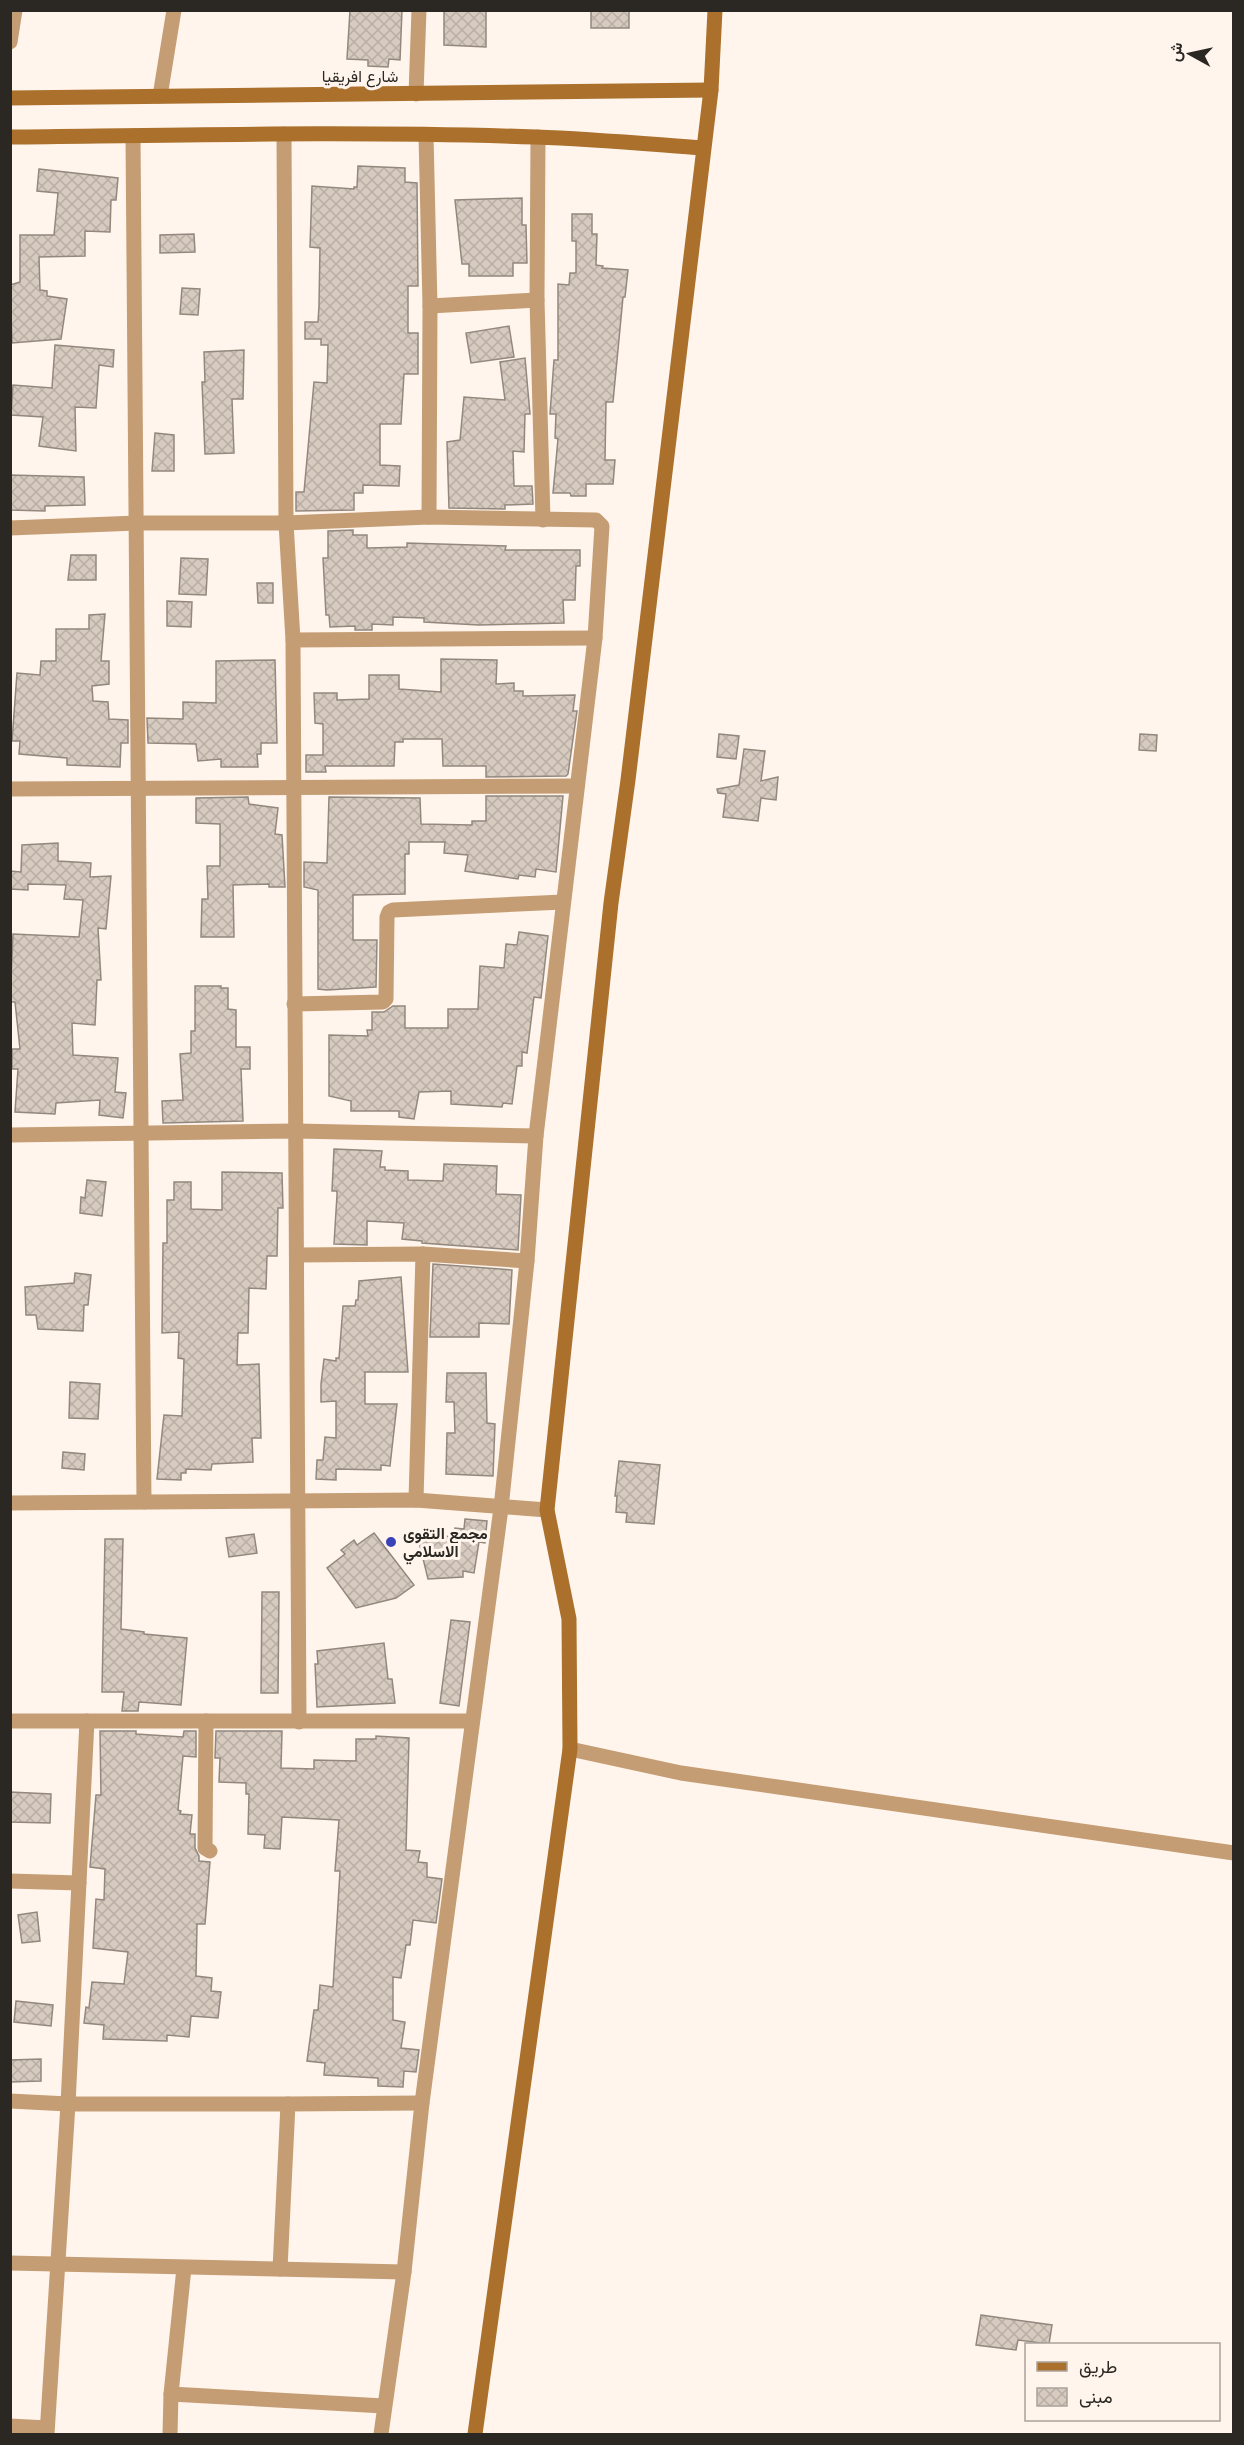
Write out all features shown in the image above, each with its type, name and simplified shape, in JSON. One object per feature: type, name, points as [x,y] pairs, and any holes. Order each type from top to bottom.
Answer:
[{"type":"street","points":[[10,42],[15,10]]},
{"type":"street","points":[[160,96],[174,10]]},
{"type":"street","points":[[416,94],[418,10]]},
{"type":"street","points":[[475,2434],[570,1749],[569,1619],[547,1510],[611,903],[628,780],[711,90],[715,10]]},
{"type":"street","name":"شارع افريقيا","points":[[10,98],[711,90]]},
{"type":"street","points":[[284,134],[286,523],[293,640],[299,1722]]},
{"type":"street","points":[[10,137],[426,135],[538,137],[704,148]]},
{"type":"street","points":[[426,135],[430,306],[429,517]]},
{"type":"street","points":[[134,136],[144,1502]]},
{"type":"street","points":[[538,137],[537,300],[543,520]]},
{"type":"street","points":[[430,306],[537,300]]},
{"type":"street","points":[[10,528],[286,523],[429,517],[596,520],[602,526],[595,638],[536,1136],[527,1261],[501,1508],[422,2103],[404,2272],[381,2434]]},
{"type":"street","points":[[293,640],[595,638]]},
{"type":"street","points":[[10,789],[577,786]]},
{"type":"street","points":[[294,1004],[383,1002],[386,999],[387,916],[393,910],[563,902]]},
{"type":"street","points":[[10,1135],[296,1131],[536,1136]]},
{"type":"street","points":[[297,1255],[423,1254],[527,1261]]},
{"type":"street","points":[[416,1500],[423,1254]]},
{"type":"street","points":[[10,1503],[416,1500],[547,1510]]},
{"type":"street","points":[[10,1721],[472,1721]]},
{"type":"street","points":[[10,2426],[47,2431],[68,2104],[87,1721]]},
{"type":"street","points":[[206,1721],[205,1848],[210,1851]]},
{"type":"street","points":[[570,1749],[681,1773],[1233,1853]]},
{"type":"street","points":[[10,1881],[79,1883]]},
{"type":"street","points":[[10,2101],[68,2104],[422,2103]]},
{"type":"street","points":[[280,2269],[288,2104]]},
{"type":"street","points":[[10,2263],[404,2272]]},
{"type":"street","points":[[170,2434],[171,2394],[184,2268]]},
{"type":"street","points":[[171,2394],[384,2406]]},
{"type":"building","points":[[350,10],[402,10],[400,60],[389,59],[388,67],[368,66],[368,60],[347,59]]},
{"type":"building","points":[[444,10],[486,10],[486,47],[444,45]]},
{"type":"building","points":[[591,10],[629,10],[629,28],[591,28]]},
{"type":"building","points":[[358,166],[405,168],[405,182],[417,183],[418,286],[408,286],[408,333],[418,333],[418,374],[404,374],[401,424],[380,424],[380,465],[400,466],[399,486],[363,485],[363,493],[354,493],[354,510],[296,511],[296,492],[304,492],[314,382],[327,383],[328,345],[321,345],[321,339],[305,339],[305,322],[318,322],[319,306],[320,248],[310,247],[312,186],[354,189],[357,187]]},
{"type":"building","points":[[39,169],[118,178],[116,200],[111,200],[110,232],[85,231],[85,256],[39,257],[40,290],[47,291],[47,296],[67,299],[61,339],[12,343],[10,285],[20,282],[20,235],[54,235],[58,193],[37,191]]},
{"type":"building","points":[[522,198],[522,225],[526,225],[527,263],[513,263],[513,276],[469,276],[469,264],[462,264],[455,200]]},
{"type":"building","points":[[572,214],[592,214],[592,234],[597,234],[596,265],[603,266],[602,268],[628,270],[625,297],[623,297],[613,402],[606,402],[605,460],[615,460],[613,484],[586,484],[586,496],[553,493],[558,439],[555,438],[556,414],[550,414],[554,360],[558,360],[558,284],[569,285],[570,273],[576,273],[576,241],[572,241]]},
{"type":"building","points":[[194,234],[195,252],[160,253],[160,235]]},
{"type":"building","points":[[182,288],[200,289],[198,315],[180,314]]},
{"type":"building","points":[[509,326],[514,357],[471,363],[466,333]]},
{"type":"building","points":[[55,345],[114,350],[113,367],[99,365],[96,408],[75,407],[76,451],[39,446],[43,417],[11,415],[13,385],[52,388]]},
{"type":"building","points":[[244,350],[243,399],[232,399],[234,453],[205,454],[202,382],[205,382],[204,352]]},
{"type":"building","points":[[525,358],[530,414],[525,414],[524,452],[513,451],[514,486],[532,486],[533,504],[505,505],[505,509],[449,508],[447,442],[460,440],[464,397],[505,400],[500,362]]},
{"type":"building","points":[[155,433],[174,435],[174,471],[152,471]]},
{"type":"building","points":[[10,475],[84,477],[85,505],[45,506],[45,511],[10,510]]},
{"type":"building","points":[[353,530],[353,535],[367,535],[367,548],[407,547],[407,543],[506,546],[505,550],[580,550],[580,566],[576,566],[575,600],[563,600],[564,623],[479,625],[424,622],[424,618],[393,617],[393,625],[372,624],[372,630],[355,630],[355,626],[330,627],[329,615],[326,615],[323,558],[328,558],[328,531]]},
{"type":"building","points":[[71,555],[96,555],[96,580],[68,580]]},
{"type":"building","points":[[181,558],[208,559],[206,595],[179,594]]},
{"type":"building","points":[[257,583],[273,583],[273,603],[258,603]]},
{"type":"building","points":[[167,601],[192,602],[191,627],[167,626]]},
{"type":"building","points":[[105,614],[101,661],[109,661],[109,684],[92,686],[93,701],[108,702],[109,719],[128,720],[128,743],[121,743],[120,767],[67,765],[67,758],[19,754],[20,741],[12,741],[17,673],[40,675],[41,661],[56,661],[56,629],[89,629],[89,615]]},
{"type":"building","points":[[441,659],[497,660],[496,684],[514,683],[514,691],[523,691],[523,696],[575,695],[573,711],[577,711],[568,774],[566,776],[486,777],[486,766],[443,766],[442,739],[403,739],[403,742],[395,742],[394,766],[325,766],[326,772],[306,772],[306,755],[323,755],[323,724],[315,723],[314,693],[337,693],[337,700],[369,699],[369,675],[399,675],[399,689],[441,692]]},
{"type":"building","points":[[275,660],[277,743],[261,743],[261,754],[257,754],[258,767],[221,767],[221,759],[198,761],[196,744],[148,743],[147,718],[183,719],[183,702],[216,703],[216,661]]},
{"type":"building","points":[[719,734],[739,736],[736,759],[717,757]]},
{"type":"building","points":[[1140,734],[1157,735],[1156,751],[1139,750]]},
{"type":"building","points":[[744,749],[765,751],[761,781],[778,777],[776,800],[761,798],[758,821],[723,817],[726,794],[718,793],[717,789],[739,785]]},
{"type":"building","points":[[486,796],[563,796],[556,872],[536,869],[535,877],[519,875],[518,879],[465,871],[468,855],[444,853],[445,842],[409,842],[409,854],[405,854],[405,894],[353,895],[353,940],[377,940],[376,987],[318,989],[318,890],[304,887],[304,862],[327,863],[329,797],[420,798],[421,824],[472,825],[472,821],[486,821]]},
{"type":"building","points":[[248,797],[249,804],[278,808],[275,834],[282,835],[285,887],[269,887],[269,884],[233,885],[234,937],[201,937],[202,899],[208,899],[207,866],[220,866],[220,824],[196,823],[196,798]]},
{"type":"building","points":[[58,843],[58,861],[91,863],[90,877],[111,876],[106,929],[98,928],[101,980],[97,980],[95,1025],[72,1023],[73,1055],[118,1058],[115,1092],[126,1093],[123,1118],[99,1115],[100,1100],[56,1103],[55,1114],[15,1112],[18,1069],[12,1069],[12,1049],[20,1049],[15,1002],[10,1002],[13,934],[79,937],[83,900],[64,899],[66,885],[28,884],[28,890],[10,889],[10,871],[21,872],[22,845]]},
{"type":"building","points":[[519,932],[548,936],[541,998],[534,997],[527,1053],[522,1052],[522,1066],[517,1066],[512,1104],[503,1103],[502,1107],[451,1104],[451,1091],[419,1092],[414,1119],[399,1117],[399,1111],[351,1111],[351,1101],[329,1096],[329,1035],[368,1036],[367,1030],[372,1030],[372,1012],[384,1012],[393,1006],[405,1006],[405,1028],[448,1028],[448,1009],[478,1009],[480,966],[504,968],[506,944],[517,945]]},
{"type":"building","points":[[195,986],[228,988],[228,1009],[236,1010],[236,1047],[250,1047],[250,1069],[241,1069],[243,1121],[163,1123],[162,1101],[183,1100],[180,1054],[191,1053],[191,1031],[195,1031]]},
{"type":"building","points":[[334,1149],[382,1151],[380,1167],[385,1167],[385,1170],[408,1171],[408,1180],[443,1181],[444,1164],[497,1166],[496,1194],[521,1195],[518,1250],[422,1243],[422,1241],[402,1239],[404,1223],[367,1221],[367,1245],[334,1244],[337,1191],[332,1191]]},
{"type":"building","points":[[222,1172],[282,1173],[283,1208],[278,1208],[277,1256],[267,1256],[266,1289],[249,1288],[248,1333],[238,1333],[237,1365],[259,1364],[261,1438],[252,1438],[253,1462],[212,1464],[211,1470],[186,1469],[186,1473],[181,1473],[181,1480],[157,1479],[164,1415],[182,1416],[184,1359],[178,1358],[179,1332],[162,1333],[163,1243],[167,1243],[167,1200],[174,1200],[174,1182],[191,1182],[191,1209],[222,1210]]},
{"type":"building","points":[[87,1180],[106,1182],[102,1216],[80,1213],[81,1197],[85,1198]]},
{"type":"building","points":[[433,1264],[512,1270],[509,1324],[479,1323],[479,1337],[430,1337]]},
{"type":"building","points":[[75,1273],[91,1275],[88,1305],[84,1305],[83,1331],[38,1329],[36,1315],[26,1315],[25,1287],[74,1283]]},
{"type":"building","points":[[401,1277],[408,1372],[365,1372],[365,1404],[397,1404],[390,1466],[381,1465],[381,1470],[336,1469],[336,1480],[316,1479],[317,1460],[323,1460],[325,1437],[336,1438],[336,1401],[321,1402],[321,1384],[324,1359],[336,1361],[336,1358],[339,1358],[343,1306],[355,1306],[358,1300],[359,1281]]},
{"type":"building","points":[[447,1373],[486,1373],[487,1423],[495,1424],[493,1476],[446,1474],[447,1433],[455,1433],[454,1402],[446,1402]]},
{"type":"building","points":[[70,1382],[100,1384],[98,1419],[69,1418]]},
{"type":"building","points":[[63,1452],[85,1454],[84,1470],[62,1468]]},
{"type":"building","points":[[619,1461],[660,1465],[654,1524],[626,1522],[627,1513],[616,1512],[617,1496],[615,1496]]},
{"type":"building","points":[[465,1519],[487,1521],[485,1543],[479,1542],[474,1573],[463,1571],[463,1577],[428,1579],[419,1542],[454,1535],[455,1528],[464,1529]]},
{"type":"building","points":[[374,1533],[414,1585],[396,1598],[356,1608],[327,1568],[345,1554],[341,1550],[354,1540],[357,1545]]},
{"type":"building","points":[[254,1534],[257,1553],[229,1557],[226,1538]]},
{"type":"building","points":[[105,1539],[123,1539],[121,1629],[144,1632],[144,1634],[187,1638],[181,1705],[139,1702],[138,1711],[122,1711],[124,1692],[102,1692]]},
{"type":"building","points":[[262,1592],[279,1592],[278,1693],[261,1693]]},
{"type":"building","points":[[451,1620],[470,1622],[459,1706],[440,1703]]},
{"type":"building","points":[[384,1643],[388,1679],[392,1679],[395,1703],[317,1707],[315,1664],[318,1664],[317,1651]]},
{"type":"building","points":[[100,1731],[136,1731],[136,1734],[183,1737],[184,1731],[196,1731],[196,1757],[183,1756],[178,1810],[181,1811],[180,1814],[192,1815],[190,1834],[195,1834],[195,1848],[199,1861],[210,1862],[205,1924],[197,1924],[196,1976],[212,1978],[211,1991],[221,1992],[218,2018],[191,2016],[189,2037],[167,2035],[167,2041],[103,2039],[104,2025],[84,2023],[86,2007],[89,2008],[92,1982],[124,1984],[128,1952],[93,1948],[96,1899],[104,1900],[105,1869],[90,1867],[96,1795],[101,1795]]},
{"type":"building","points":[[216,1731],[282,1731],[281,1768],[314,1769],[314,1760],[356,1761],[356,1739],[376,1739],[376,1736],[409,1738],[406,1850],[420,1851],[418,1862],[427,1863],[427,1877],[442,1879],[436,1923],[413,1920],[410,1945],[406,1945],[401,1978],[393,1977],[393,2020],[405,2022],[401,2048],[419,2050],[416,2072],[404,2071],[403,2087],[378,2086],[378,2078],[324,2075],[325,2063],[307,2061],[314,2010],[318,2010],[320,1985],[333,1987],[340,1871],[335,1871],[339,1820],[282,1817],[280,1849],[264,1848],[265,1835],[248,1834],[249,1794],[246,1794],[246,1783],[219,1782],[220,1758],[215,1758]]},
{"type":"building","points":[[10,1792],[51,1794],[50,1823],[10,1822]]},
{"type":"building","points":[[37,1912],[40,1941],[22,1943],[18,1915]]},
{"type":"building","points":[[16,2001],[53,2005],[51,2026],[14,2022]]},
{"type":"building","points":[[41,2059],[41,2081],[10,2082],[10,2060]]},
{"type":"building","points":[[981,2315],[1052,2325],[1049,2343],[1018,2340],[1016,2350],[976,2345]]},
{"type":"place","name":"مجمع التقوى الاسلامي","points":[[391,1542]]}]
